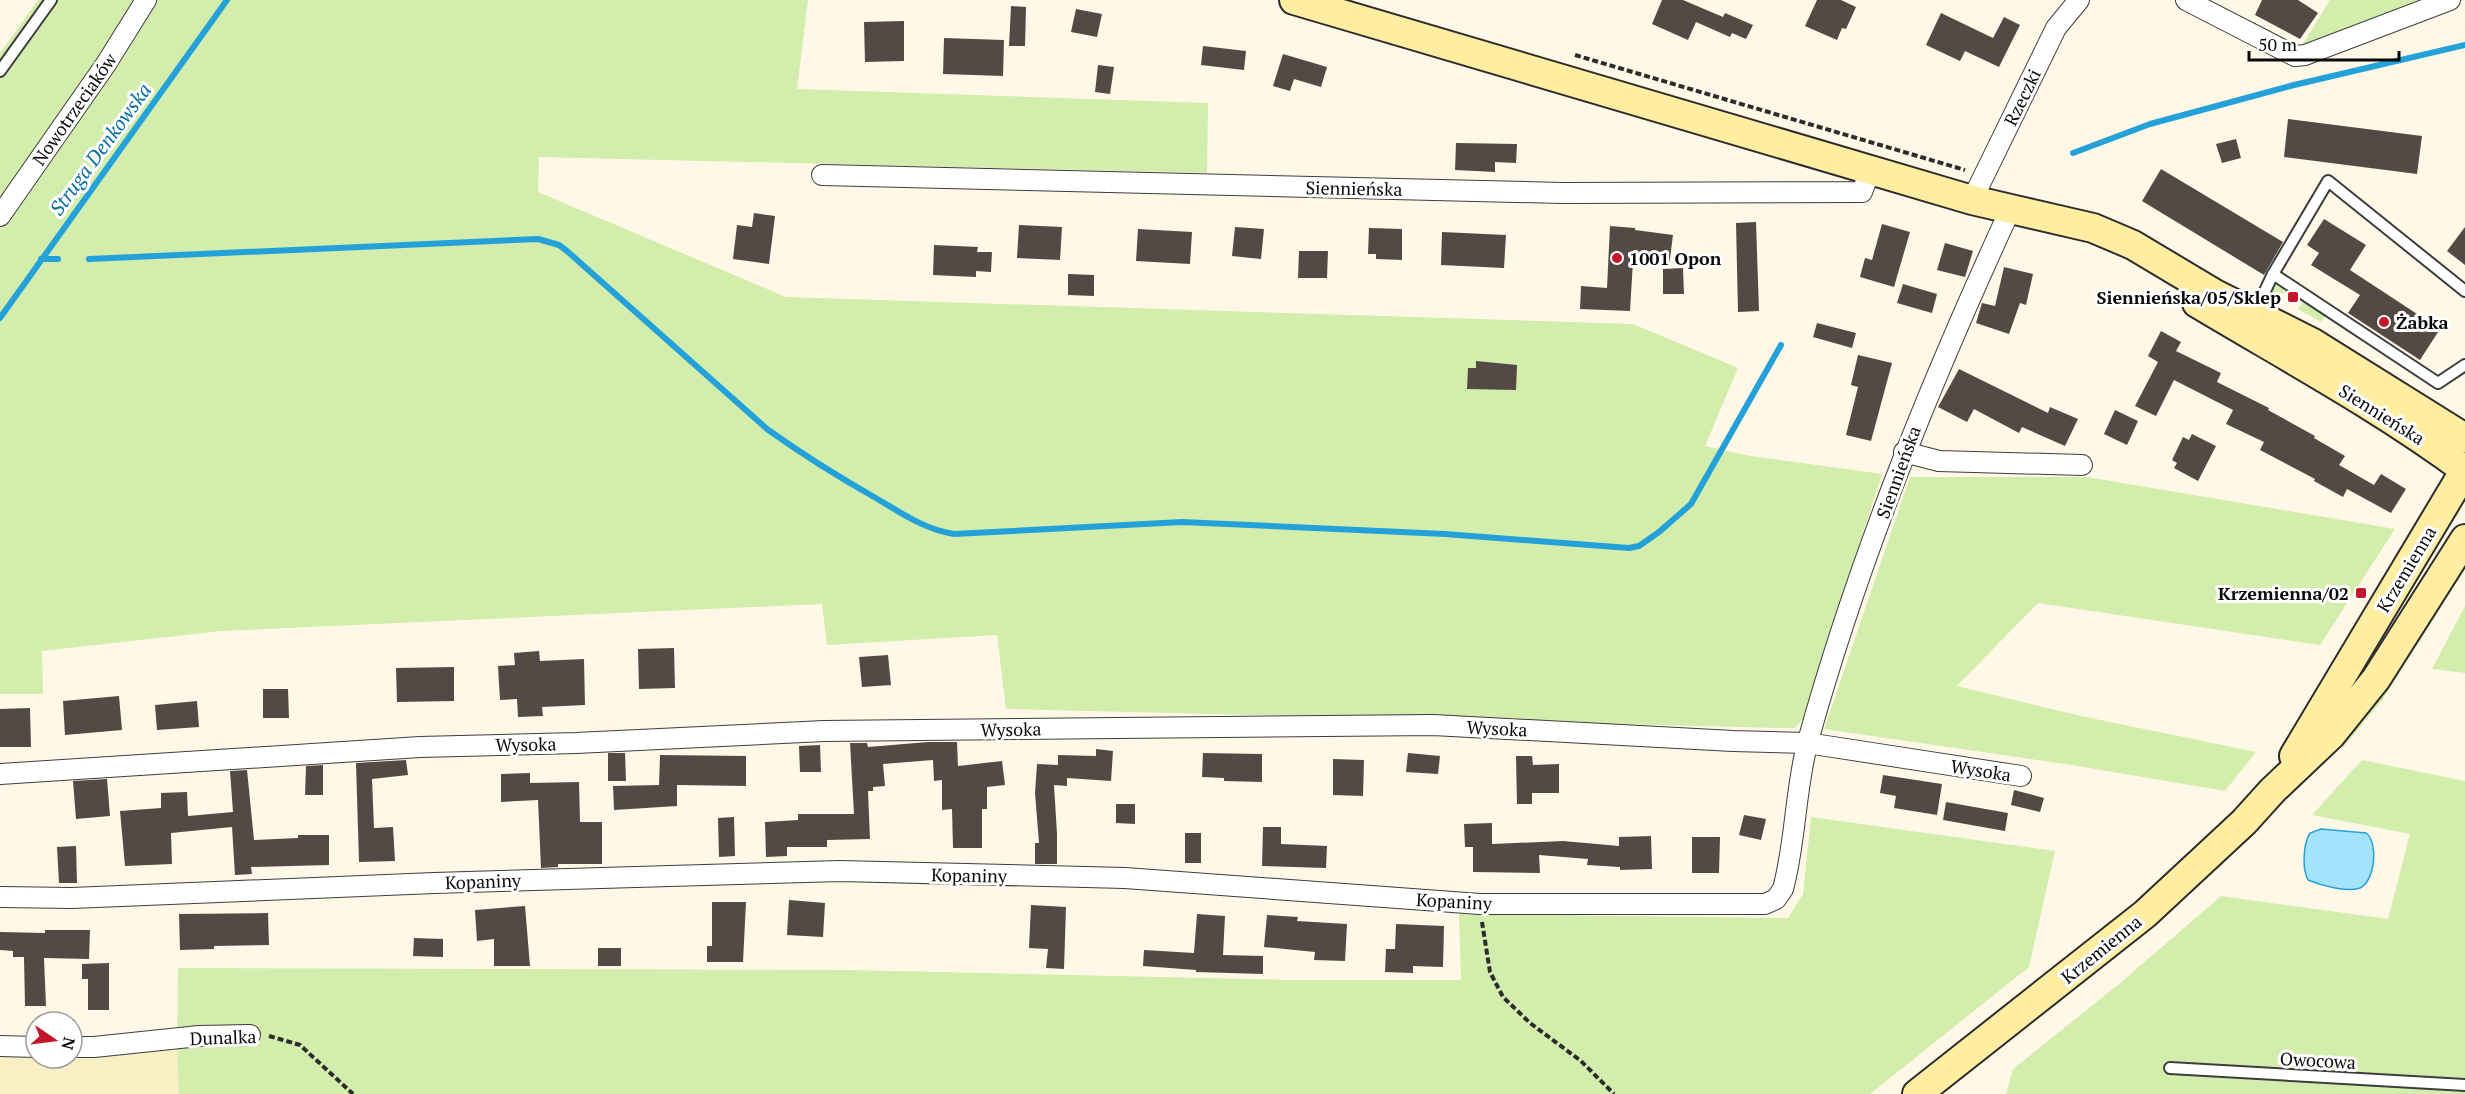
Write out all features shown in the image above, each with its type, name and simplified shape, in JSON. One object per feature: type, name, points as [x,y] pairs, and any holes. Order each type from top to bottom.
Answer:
[{"type":"main road","name":"Siennieńska","points":[[1294,0],[1972,200],[2093,228],[2133,245],[2215,294],[2293,358],[2407,430],[2465,470]]},
{"type":"main road","name":"Siennieńska","points":[[2251,322],[2313,343],[2465,438]]},
{"type":"main road","name":"Krzemienna","points":[[2272,791],[2465,470]]},
{"type":"main road","name":"Krzemienna","points":[[1917,1094],[2145,914],[2244,822],[2272,791],[2331,735],[2376,679],[2465,539]]},
{"type":"street","name":"Nowotrzeciaków","points":[[0,216],[106,64],[146,0]]},
{"type":"street","name":"Rzeczki","points":[[1972,200],[2056,28],[2079,0]]},
{"type":"street","points":[[2186,0],[2295,56],[2305,55],[2450,0]]},
{"type":"street","name":"Siennieńska","points":[[822,176],[1562,193],[1862,192],[1870,170]]},
{"type":"street","name":"Siennieńska","points":[[1807,743],[1853,597],[1904,452],[1954,332],[2010,210]]},
{"type":"street","points":[[1904,452],[1939,461],[2082,465]]},
{"type":"street","name":"Wysoka","points":[[0,774],[420,747],[879,730],[1433,725],[1807,743],[2021,776]]},
{"type":"street","name":"Kopaniny","points":[[0,897],[72,898],[434,883],[840,871],[1125,878],[1480,904],[1765,904],[1776,899],[1783,889],[1807,743]]},
{"type":"street","name":"Dunalka","points":[[84,1047],[199,1036],[250,1035]]},
{"type":"street","points":[[0,1046],[24,1047]]},
{"type":"lane","points":[[0,71],[51,0]]},
{"type":"lane","points":[[2251,322],[2273,274],[2328,181],[2465,291]]},
{"type":"lane","points":[[2273,274],[2438,383],[2465,365]]},
{"type":"lane","name":"Owocowa","points":[[2170,1068],[2465,1085]]},
{"type":"path","points":[[1480,904],[1490,972],[1503,997],[1530,1023],[1581,1061],[1614,1094]]},
{"type":"path","name":"Dunalka","points":[[250,1035],[268,1035],[300,1045],[353,1094]]},
{"type":"shaded area","points":[[0,1045],[24,1046],[24,1070],[84,1070],[84,1046],[177,1048],[179,1094],[0,1094]]},
{"type":"green space","points":[[38,0],[808,0],[797,89],[1208,103],[1207,173],[539,157],[538,192],[786,297],[1633,324],[1738,368],[1705,446],[1750,456],[1882,474],[1803,719],[1795,728],[1785,728],[1006,709],[997,635],[827,645],[822,604],[221,631],[42,651],[43,694],[0,694],[0,53]]},
{"type":"green space","points":[[2330,0],[2432,0],[2301,47]]},
{"type":"green space","points":[[2282,284],[2328,313],[2321,322],[2298,309],[2303,302],[2284,292],[2280,299],[2271,294],[2275,285]]},
{"type":"green space","points":[[1910,477],[2087,477],[2395,529],[2320,645],[2038,603],[1957,686],[2081,716],[2256,752],[2225,791],[2072,765],[1824,729]]},
{"type":"green space","points":[[2465,564],[2465,569],[2383,699],[2342,749],[2340,744],[2383,693]]},
{"type":"green space","points":[[2465,606],[2465,673],[2432,669]]},
{"type":"green space","points":[[2362,760],[2465,781],[2465,1094],[2006,1094],[2013,1069],[2119,984],[2221,896],[2388,919],[2410,834],[2312,815]]},
{"type":"green space","points":[[1811,817],[2055,851],[2029,967],[1870,1094],[179,1094],[178,968],[849,970],[1290,980],[1461,980],[1459,914],[1788,918],[1803,894]]},
{"type":"water","points":[[2321,829],[2366,833],[2370,838],[2373,845],[2374,862],[2369,878],[2360,888],[2341,889],[2308,880],[2304,863],[2306,843],[2310,833]]},
{"type":"building","points":[[1662,0],[1683,0],[1723,17],[1725,13],[1753,25],[1746,39],[1732,33],[1730,37],[1696,22],[1688,40],[1652,24]]},
{"type":"building","points":[[1817,0],[1841,0],[1856,7],[1846,29],[1842,28],[1837,40],[1805,26]]},
{"type":"building","points":[[2262,0],[2298,0],[2318,13],[2300,39],[2255,15]]},
{"type":"building","points":[[1011,6],[1026,7],[1025,46],[1009,46]]},
{"type":"building","points":[[1076,9],[1102,14],[1097,37],[1071,32]]},
{"type":"building","points":[[1941,13],[1993,38],[2004,17],[2020,25],[1999,67],[1965,51],[1960,61],[1926,45]]},
{"type":"building","points":[[904,21],[904,61],[865,62],[864,22]]},
{"type":"building","points":[[944,38],[1004,40],[1003,76],[943,74]]},
{"type":"building","points":[[1203,46],[1246,51],[1244,70],[1201,65]]},
{"type":"building","points":[[1283,54],[1327,67],[1321,87],[1294,79],[1290,91],[1273,86]]},
{"type":"building","points":[[1098,65],[1114,67],[1110,94],[1095,92]]},
{"type":"building","points":[[2288,119],[2422,136],[2417,174],[2284,157]]},
{"type":"building","points":[[2236,139],[2241,158],[2222,163],[2216,144]]},
{"type":"building","points":[[1456,143],[1517,144],[1516,163],[1495,162],[1495,172],[1455,170]]},
{"type":"building","points":[[2161,169],[2283,242],[2264,275],[2142,201]]},
{"type":"building","points":[[754,213],[775,216],[769,264],[733,259],[737,225],[752,227]]},
{"type":"building","points":[[2324,219],[2366,245],[2350,270],[2440,329],[2420,360],[2348,313],[2360,295],[2311,265],[2319,253],[2307,245]]},
{"type":"building","points":[[1756,222],[1759,311],[1738,312],[1736,223]]},
{"type":"building","points":[[1882,224],[1910,232],[1894,287],[1860,277],[1865,258],[1872,260]]},
{"type":"building","points":[[1019,225],[1062,227],[1060,260],[1017,258]]},
{"type":"building","points":[[1610,226],[1673,235],[1669,266],[1633,261],[1630,311],[1580,309],[1581,286],[1607,288]]},
{"type":"building","points":[[1235,227],[1264,229],[1261,259],[1232,256]]},
{"type":"building","points":[[2465,227],[2465,265],[2447,251]]},
{"type":"building","points":[[1369,228],[1402,229],[1402,260],[1376,259],[1376,254],[1368,254]]},
{"type":"building","points":[[1138,229],[1192,232],[1190,264],[1136,261]]},
{"type":"building","points":[[1442,232],[1506,235],[1504,268],[1441,265]]},
{"type":"building","points":[[1945,243],[1973,251],[1965,277],[1937,270]]},
{"type":"building","points":[[934,245],[978,247],[977,252],[992,252],[991,272],[976,271],[976,277],[933,275]]},
{"type":"building","points":[[1299,251],[1328,251],[1327,278],[1298,278]]},
{"type":"building","points":[[2004,267],[2033,274],[2026,305],[2020,303],[2009,334],[1976,323],[1982,303],[1995,306]]},
{"type":"building","points":[[1683,268],[1684,294],[1663,294],[1663,269]]},
{"type":"building","points":[[1068,274],[1094,275],[1094,296],[1068,295]]},
{"type":"building","points":[[1903,284],[1937,294],[1932,313],[1897,303]]},
{"type":"building","points":[[1817,323],[1856,333],[1852,348],[1813,337]]},
{"type":"building","points":[[2161,331],[2181,342],[2176,351],[2221,373],[2217,382],[2269,408],[2268,410],[2345,456],[2339,465],[2374,485],[2381,474],[2406,489],[2391,513],[2347,489],[2343,497],[2314,481],[2315,479],[2260,450],[2264,442],[2226,424],[2233,410],[2174,380],[2156,416],[2135,406],[2158,362],[2148,356]]},
{"type":"building","points":[[1858,355],[1892,363],[1871,441],[1846,435],[1858,387],[1851,385]]},
{"type":"building","points":[[1476,361],[1517,365],[1516,390],[1467,389],[1468,368],[1476,368]]},
{"type":"building","points":[[1959,369],[2048,413],[2050,407],[2078,419],[2065,446],[2022,427],[2019,433],[1974,409],[1967,422],[1938,407]]},
{"type":"building","points":[[2115,410],[2138,421],[2127,445],[2104,434]]},
{"type":"building","points":[[2192,434],[2216,446],[2198,481],[2174,468],[2177,463],[2172,460],[2183,437],[2189,440]]},
{"type":"building","points":[[674,648],[675,688],[639,689],[638,649]]},
{"type":"building","points":[[539,651],[540,661],[584,659],[585,705],[542,707],[543,716],[518,717],[517,699],[500,700],[498,666],[515,665],[514,653]]},
{"type":"building","points":[[888,655],[891,685],[862,687],[859,657]]},
{"type":"building","points":[[454,667],[454,701],[397,702],[396,668]]},
{"type":"building","points":[[263,689],[288,689],[289,718],[263,718]]},
{"type":"building","points":[[119,696],[122,730],[65,735],[63,701]]},
{"type":"building","points":[[197,701],[199,727],[157,730],[155,705]]},
{"type":"building","points":[[30,708],[31,747],[0,747],[0,709]]},
{"type":"building","points":[[957,742],[958,766],[1002,761],[1005,785],[987,787],[987,809],[982,809],[982,848],[953,848],[952,809],[942,810],[942,780],[934,781],[933,760],[883,764],[885,786],[873,787],[873,791],[868,791],[870,839],[827,840],[827,847],[787,847],[787,856],[766,857],[765,822],[798,820],[798,814],[854,814],[850,743],[867,743],[868,747]]},
{"type":"building","points":[[820,745],[821,772],[800,772],[799,746]]},
{"type":"building","points":[[1096,749],[1113,751],[1111,781],[1067,778],[1067,786],[1054,785],[1057,864],[1035,864],[1035,843],[1039,843],[1035,793],[1037,764],[1058,765],[1058,755],[1096,756]]},
{"type":"building","points":[[608,753],[625,753],[626,781],[608,781]]},
{"type":"building","points":[[1203,753],[1262,754],[1262,782],[1224,781],[1224,778],[1202,777]]},
{"type":"building","points":[[1408,753],[1440,756],[1438,774],[1406,772]]},
{"type":"building","points":[[660,755],[746,756],[746,786],[677,785],[677,806],[614,810],[613,786],[659,785]]},
{"type":"building","points":[[1516,756],[1532,756],[1533,765],[1559,764],[1559,793],[1532,793],[1532,804],[1517,804]]},
{"type":"building","points":[[1333,759],[1364,760],[1363,796],[1333,795]]},
{"type":"building","points":[[406,760],[408,775],[372,779],[374,828],[393,827],[395,861],[359,862],[356,763]]},
{"type":"building","points":[[323,765],[323,795],[305,795],[306,766]]},
{"type":"building","points":[[247,770],[254,840],[298,838],[298,835],[329,835],[329,865],[251,867],[252,874],[235,875],[232,827],[171,833],[172,864],[125,866],[120,811],[161,808],[161,793],[187,792],[188,816],[233,812],[230,771]]},
{"type":"building","points":[[530,773],[530,783],[579,782],[580,822],[602,822],[602,864],[558,864],[558,867],[541,868],[538,800],[501,802],[501,774]]},
{"type":"building","points":[[1883,775],[1942,784],[1937,815],[1894,808],[1896,796],[1880,793]]},
{"type":"building","points":[[107,779],[110,816],[76,819],[73,781]]},
{"type":"building","points":[[2014,790],[2044,798],[2040,812],[2011,805]]},
{"type":"building","points":[[1946,802],[2008,813],[2005,831],[1943,820]]},
{"type":"building","points":[[1116,804],[1135,804],[1135,824],[1116,823]]},
{"type":"building","points":[[1744,815],[1766,819],[1761,840],[1739,835]]},
{"type":"building","points":[[734,817],[735,856],[719,857],[718,818]]},
{"type":"building","points":[[1492,823],[1492,844],[1563,841],[1619,846],[1619,837],[1651,836],[1652,869],[1620,870],[1620,867],[1587,865],[1588,859],[1539,855],[1540,873],[1473,872],[1473,847],[1465,847],[1464,824]]},
{"type":"building","points":[[1263,827],[1281,827],[1281,844],[1327,846],[1326,868],[1262,866]]},
{"type":"building","points":[[1185,833],[1201,833],[1201,863],[1185,863]]},
{"type":"building","points":[[1692,837],[1720,837],[1719,873],[1692,873]]},
{"type":"building","points":[[76,846],[77,883],[59,883],[57,847]]},
{"type":"building","points":[[789,900],[825,903],[823,937],[787,935]]},
{"type":"building","points":[[712,902],[746,902],[743,962],[707,962],[707,946],[712,946]]},
{"type":"building","points":[[1031,905],[1066,907],[1064,969],[1046,968],[1048,949],[1029,948]]},
{"type":"building","points":[[525,906],[530,966],[494,966],[494,939],[477,941],[475,910]]},
{"type":"building","points":[[268,913],[269,945],[214,946],[214,949],[180,950],[179,914]]},
{"type":"building","points":[[1197,914],[1225,916],[1223,955],[1263,956],[1263,974],[1196,972],[1196,970],[1143,966],[1144,950],[1194,953]]},
{"type":"building","points":[[1267,915],[1298,917],[1297,921],[1347,924],[1345,961],[1314,960],[1315,952],[1264,947]]},
{"type":"building","points":[[1396,924],[1444,926],[1443,967],[1413,966],[1413,973],[1385,972],[1386,949],[1395,949]]},
{"type":"building","points":[[45,930],[90,930],[89,959],[44,958],[46,1006],[25,1006],[24,957],[13,957],[13,951],[0,950],[0,932],[45,933]]},
{"type":"building","points":[[414,938],[443,939],[443,957],[413,956]]},
{"type":"building","points":[[598,948],[621,948],[621,966],[598,966]]},
{"type":"building","points":[[109,963],[109,1010],[88,1010],[88,979],[82,979],[82,964]]},
{"type":"waterway","name":"Struga Denkowska","points":[[0,318],[227,0]]},
{"type":"waterway","points":[[2073,153],[2150,124],[2294,85],[2465,45]]},
{"type":"waterway","points":[[89,259],[538,239],[559,245],[767,429],[903,514],[932,528],[954,534],[1182,522],[1445,534],[1629,548],[1639,546],[1691,504],[1781,345]]},
{"type":"waterway","points":[[41,259],[58,259]]},
{"type":"place","name":"1001 Opon","points":[[1617,258]]},
{"type":"place","name":"Siennieńska/05/Sklep","points":[[2293,297]]},
{"type":"place","name":"Żabka","points":[[2384,322]]},
{"type":"place","name":"Krzemienna/02","points":[[2361,593]]}]
